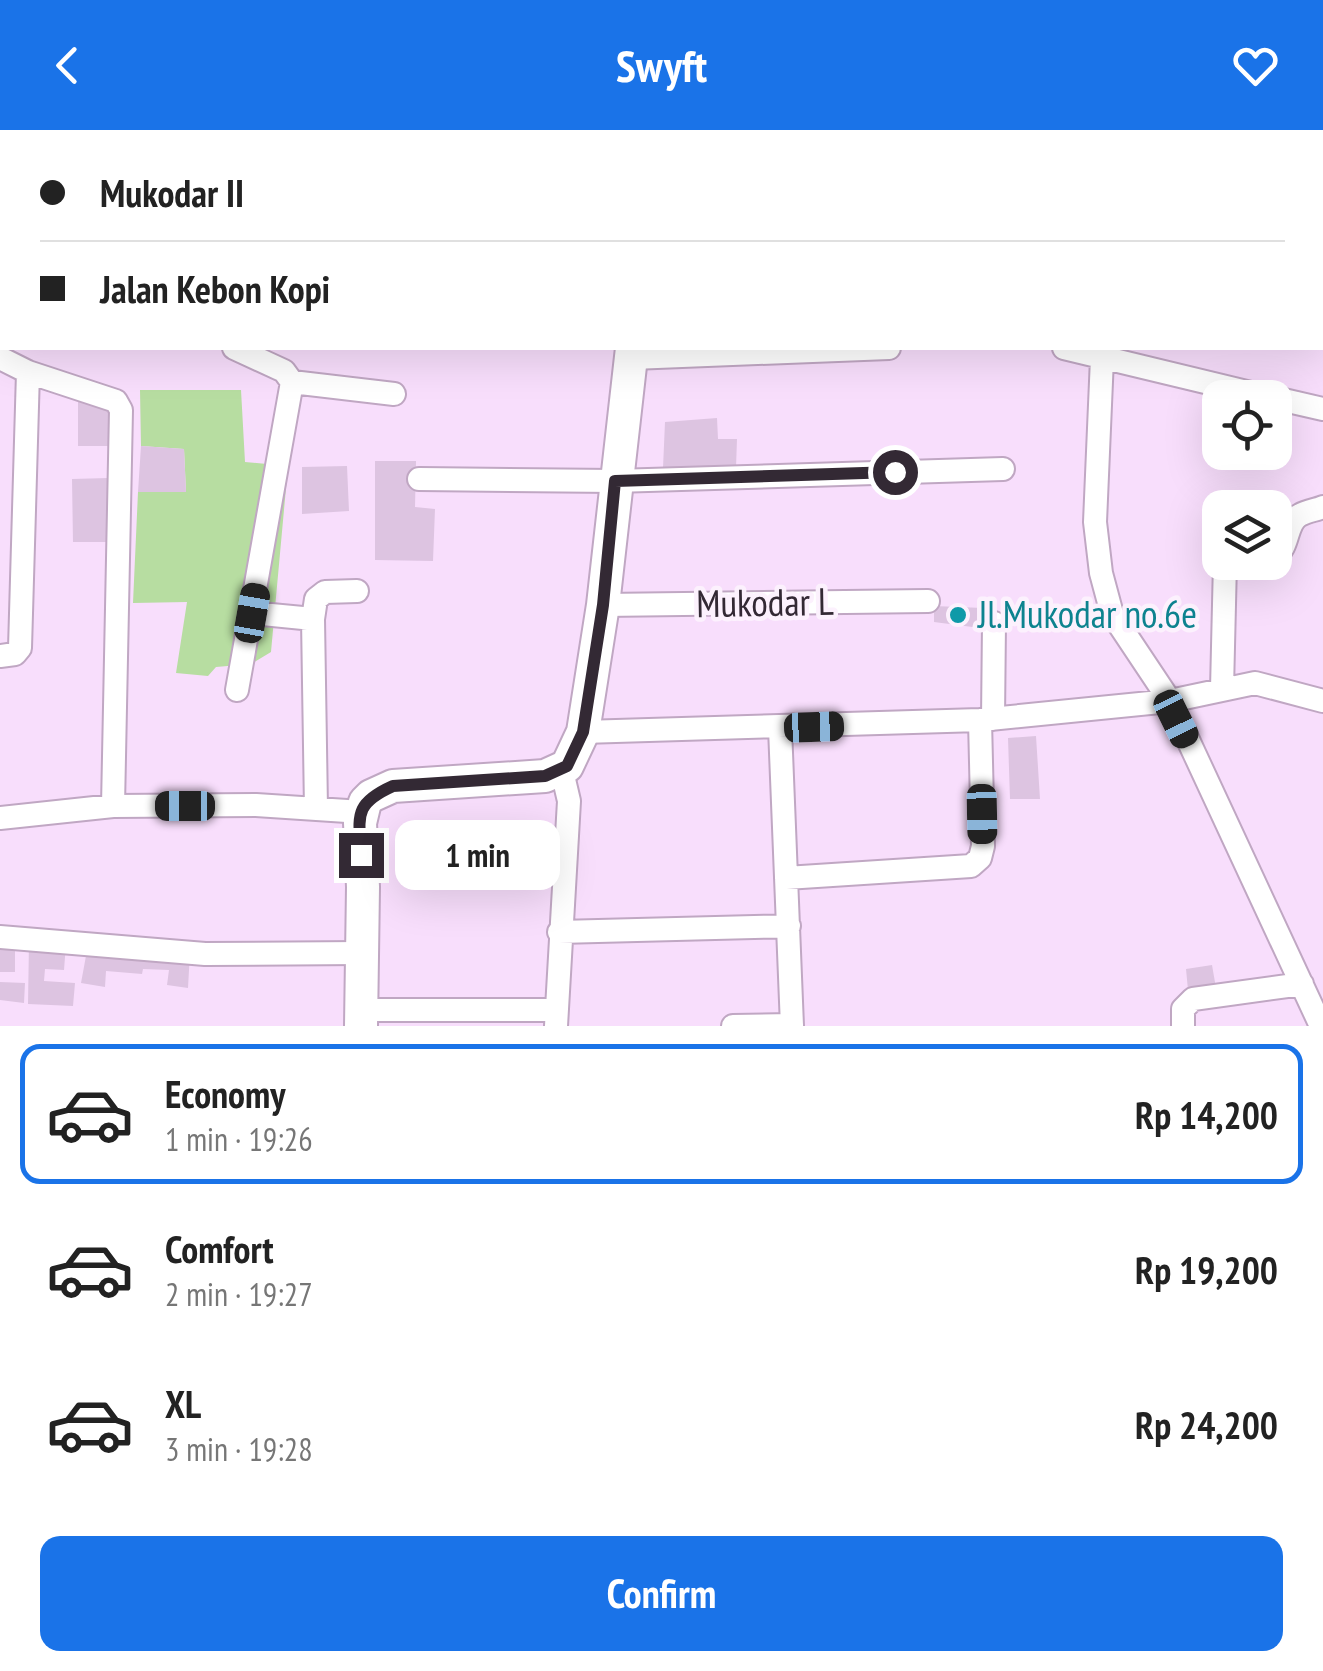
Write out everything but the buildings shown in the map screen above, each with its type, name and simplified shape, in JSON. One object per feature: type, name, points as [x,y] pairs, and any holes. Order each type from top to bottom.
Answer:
[{"type":"main road","points":[[362,1018],[362,812],[371,796],[393,786],[545,776],[562,771],[574,758],[583,732],[603,605],[632,353]]},
{"type":"street","points":[[236,690],[292,382],[273,356],[244,350]]},
{"type":"street","points":[[632,353],[804,350]]},
{"type":"street","points":[[1206,380],[1105,353],[1095,522],[1101,573],[1112,614],[1170,701],[1320,1016]]},
{"type":"street","points":[[0,358],[120,405],[113,806]]},
{"type":"street","points":[[0,656],[15,654],[20,648],[28,372]]},
{"type":"street","points":[[292,382],[394,394]]},
{"type":"street","points":[[1292,403],[1323,410]]},
{"type":"street","points":[[419,480],[615,481],[1003,469]]},
{"type":"street","points":[[1292,522],[1298,515],[1323,506]]},
{"type":"street","points":[[1222,689],[1225,580]]},
{"type":"street","points":[[316,809],[312,619],[316,600],[325,592],[357,591]]},
{"type":"street","name":"Mukodar L","points":[[603,605],[928,602]]},
{"type":"street","points":[[252,613],[312,619]]},
{"type":"street","points":[[786,878],[971,866],[980,858],[994,623]]},
{"type":"street","points":[[583,732],[987,720],[1170,701],[1255,683],[1323,701]]},
{"type":"street","points":[[733,1026],[792,1025],[780,728]]},
{"type":"street","points":[[362,1018],[556,1018],[568,801],[562,771]]},
{"type":"street","points":[[0,818],[113,806],[256,805],[362,812]]},
{"type":"street","points":[[560,932],[789,926]]},
{"type":"street","points":[[0,937],[206,954],[362,953]]},
{"type":"street","points":[[1184,1026],[1183,1009],[1193,1000],[1302,984]]},
{"type":"green space","points":[[140,390],[241,390],[245,462],[288,466],[271,652],[251,664],[216,667],[208,676],[176,673],[187,602],[133,603],[138,492],[186,492],[184,449],[141,446]]},
{"type":"place","name":"Jl.Mukodar no.6e","points":[[958,615]]},
{"type":"route","points":[[361,855],[360,823],[365,802],[371,796],[393,786],[545,776],[562,771],[574,758],[583,732],[603,605],[615,481],[895,472]]}]
